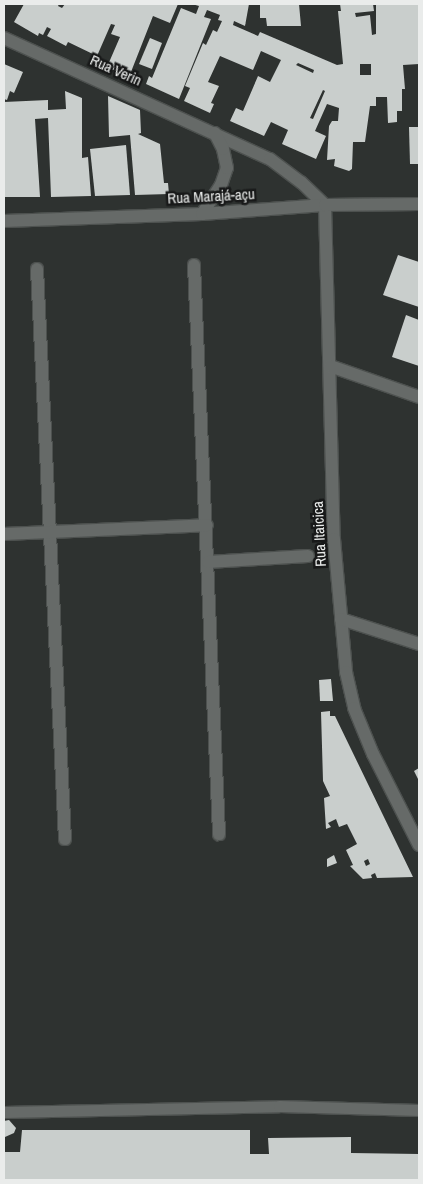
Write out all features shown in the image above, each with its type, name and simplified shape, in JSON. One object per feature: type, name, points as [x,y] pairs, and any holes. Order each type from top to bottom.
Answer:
[{"type":"street","name":"Rua Verin","points":[[4,38],[270,158],[301,182],[325,205]]},
{"type":"street","points":[[202,214],[221,185],[226,168],[222,149],[215,133]]},
{"type":"street","name":"Rua Marajá-açu","points":[[4,221],[202,214],[325,205],[419,204]]},
{"type":"street","name":"Rua Itaicica","points":[[325,205],[334,539],[346,672],[354,708],[373,754],[419,845]]},
{"type":"street","points":[[194,264],[207,525],[219,834]]},
{"type":"street","points":[[37,269],[65,839]]},
{"type":"street","points":[[330,366],[419,397]]},
{"type":"street","points":[[4,534],[207,525]]},
{"type":"street","points":[[208,562],[308,556]]},
{"type":"street","points":[[341,619],[419,644]]},
{"type":"lane","points":[[4,1112],[279,1106],[419,1110]]},
{"type":"building","points":[[24,4],[59,4],[58,6],[62,8],[65,4],[178,4],[170,23],[153,16],[129,77],[107,67],[120,37],[111,34],[115,25],[111,24],[97,56],[68,42],[66,46],[47,36],[51,29],[47,27],[43,35],[39,33],[38,36],[14,22]]},
{"type":"building","points":[[192,4],[249,4],[245,26],[234,21],[233,25],[258,36],[260,32],[337,65],[343,64],[338,11],[341,11],[340,4],[373,4],[374,11],[355,13],[356,17],[370,15],[372,35],[376,34],[376,4],[419,4],[419,64],[403,65],[405,89],[402,89],[402,111],[397,111],[397,122],[388,123],[387,97],[376,97],[376,106],[370,106],[365,142],[353,142],[352,169],[349,171],[334,166],[335,159],[327,160],[329,126],[332,121],[338,121],[339,108],[327,104],[315,131],[326,136],[316,159],[282,144],[288,130],[271,122],[264,136],[230,121],[236,108],[243,111],[258,76],[270,82],[281,60],[261,51],[253,70],[220,56],[208,82],[219,86],[211,103],[214,104],[210,113],[184,101],[190,88],[185,86],[203,43],[206,45],[213,30],[217,32],[222,21],[218,20],[220,15],[207,10],[204,17],[211,19],[179,99],[146,84],[149,76],[152,78],[181,8],[196,14],[199,6]],"holes":[[[298,63],[314,70],[313,73],[296,65]],[[360,64],[371,64],[371,75],[360,75]],[[323,90],[325,91],[313,119],[310,118]]]},
{"type":"building","points":[[260,4],[299,4],[301,26],[267,26],[266,18],[260,18]]},
{"type":"building","points":[[150,38],[162,43],[152,69],[139,64]]},
{"type":"building","points":[[4,64],[23,72],[14,93],[10,91],[7,100],[4,99]]},
{"type":"building","points":[[65,91],[82,98],[82,158],[88,157],[91,196],[51,197],[48,118],[35,119],[40,197],[4,197],[4,102],[48,100],[48,110],[66,109]]},
{"type":"building","points":[[108,96],[140,110],[141,133],[138,134],[160,144],[164,183],[168,183],[169,194],[135,195],[130,135],[109,137]]},
{"type":"building","points":[[409,127],[419,127],[419,164],[410,164]]},
{"type":"building","points":[[126,145],[130,195],[95,196],[90,149]]},
{"type":"building","points":[[398,255],[419,262],[419,307],[383,295]]},
{"type":"building","points":[[406,315],[419,320],[419,366],[392,357]]},
{"type":"building","points":[[331,679],[333,701],[320,701],[319,680]]},
{"type":"building","points":[[330,711],[330,716],[335,716],[413,877],[377,878],[375,873],[371,875],[372,878],[363,879],[350,866],[353,865],[346,850],[357,844],[347,824],[339,827],[336,819],[328,823],[331,827],[326,829],[324,798],[330,796],[323,781],[321,712]],"holes":[[[368,859],[370,864],[366,866],[364,861]]]},
{"type":"building","points":[[419,768],[419,781],[414,771]]},
{"type":"building","points":[[334,855],[337,863],[327,867],[327,859]]},
{"type":"building","points":[[9,1120],[16,1128],[14,1133],[5,1137],[4,1121]]},
{"type":"building","points":[[22,1130],[250,1130],[250,1154],[269,1154],[268,1138],[351,1137],[351,1153],[419,1154],[419,1180],[4,1180],[4,1152],[20,1152]]}]
